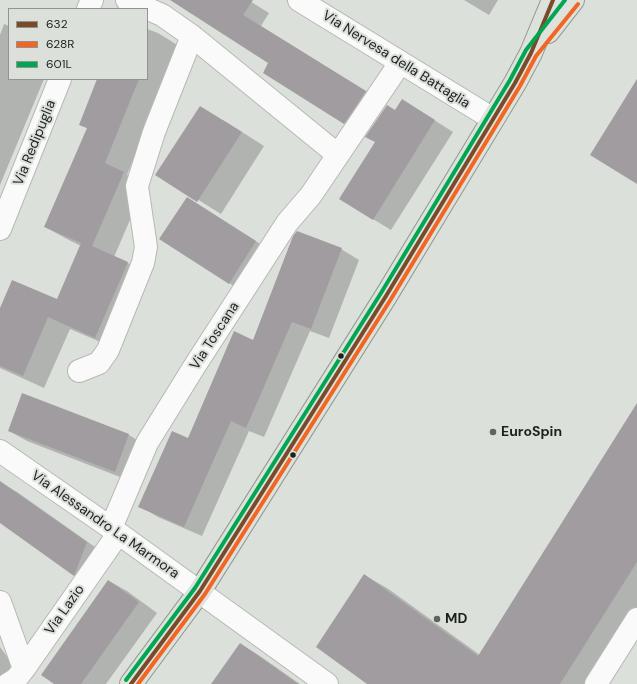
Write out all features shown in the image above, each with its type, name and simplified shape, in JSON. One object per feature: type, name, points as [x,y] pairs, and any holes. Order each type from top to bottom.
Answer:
[{"type":"main road","points":[[131,684],[200,591],[386,296],[531,53],[553,0]]},
{"type":"main road","points":[[531,53],[573,0]]},
{"type":"street","points":[[127,0],[146,8]]},
{"type":"street","name":"Via Nervesa della Battaglia","points":[[299,0],[493,119]]},
{"type":"street","points":[[148,9],[162,15],[192,36],[338,155]]},
{"type":"street","points":[[79,372],[99,363],[108,350],[143,263],[146,246],[137,186],[154,132],[192,36]]},
{"type":"street","name":"Via Toscana","points":[[115,531],[147,443],[194,367],[287,224],[311,195],[400,63]]},
{"type":"street","name":"Via Redipuglia","points":[[0,229],[60,80]]},
{"type":"street","name":"Via Alessandro La Marmora","points":[[0,451],[200,591],[327,684]]},
{"type":"street","name":"Via Lazio","points":[[8,684],[24,669],[115,531]]},
{"type":"street","points":[[0,602],[24,669]]},
{"type":"street","points":[[596,684],[637,619]]},
{"type":"building","points":[[170,0],[253,0],[243,15],[366,91],[344,124],[263,73],[268,63]]},
{"type":"building","points":[[637,79],[637,184],[590,155]]},
{"type":"building","points":[[97,80],[139,80],[105,163],[124,172],[92,246],[128,262],[95,338],[48,317],[23,376],[0,366],[0,308],[12,280],[57,299],[81,243],[44,227],[87,128],[79,125]]},
{"type":"building","points":[[402,99],[435,120],[373,220],[339,199],[375,142],[365,137],[387,105],[395,110]]},
{"type":"building","points":[[200,106],[242,132],[197,202],[155,175]]},
{"type":"building","points":[[187,197],[256,241],[229,284],[159,239]]},
{"type":"building","points":[[297,231],[342,248],[311,329],[292,322],[246,428],[231,421],[184,527],[138,507],[172,431],[188,438],[234,331],[253,340],[293,236]]},
{"type":"building","points":[[22,393],[129,434],[115,472],[8,431]]},
{"type":"building","points":[[637,403],[637,562],[560,684],[367,684],[316,647],[364,574],[478,656]]},
{"type":"building","points":[[0,481],[87,542],[74,576],[0,523]]},
{"type":"building","points":[[108,580],[139,602],[81,684],[54,684],[41,675]]},
{"type":"building","points":[[240,643],[256,654],[298,684],[211,684]]},
{"type":"transit line","name":"632","points":[[131,684],[200,591],[386,296],[515,83],[531,53],[553,0]]},
{"type":"transit line","name":"601L","points":[[126,680],[195,588],[381,293],[510,80],[526,50],[565,0]]},
{"type":"transit line","name":"628R","points":[[138,684],[205,594],[391,299],[520,86],[536,56],[578,4]]},
{"type":"place","name":"EuroSpin","points":[[493,432]]},
{"type":"place","name":"MD","points":[[437,619]]}]
